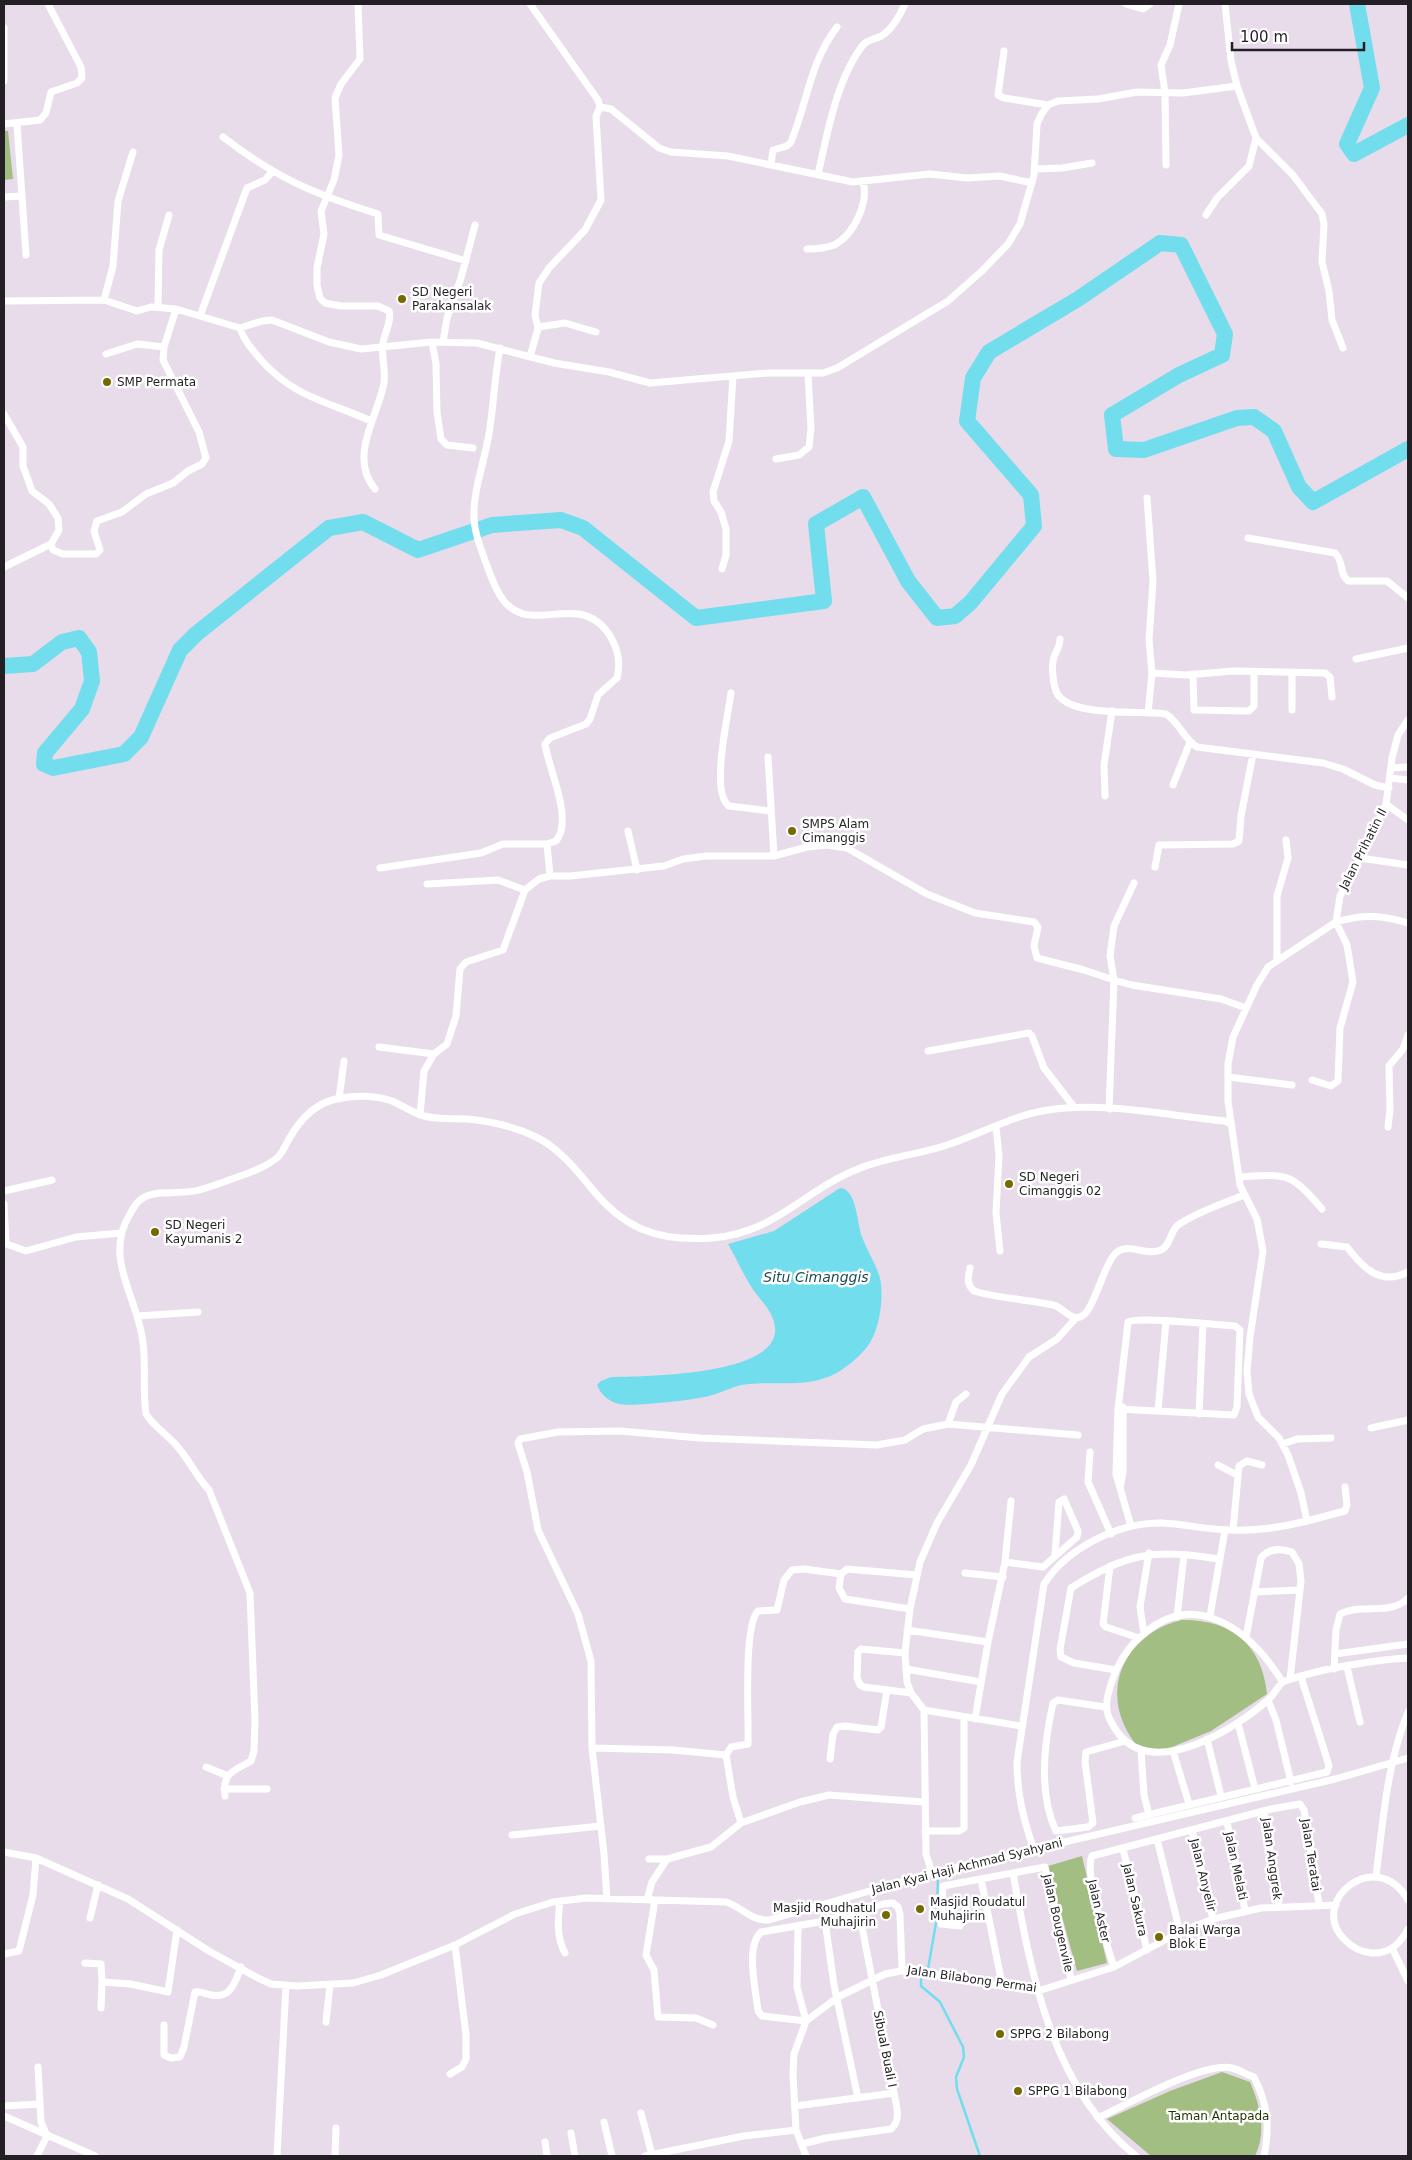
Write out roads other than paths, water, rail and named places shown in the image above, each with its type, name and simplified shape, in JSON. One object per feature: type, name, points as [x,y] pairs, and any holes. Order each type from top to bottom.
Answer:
[{"type":"street","points":[[4,124],[34,122],[42,119],[47,110],[48,96],[51,92],[77,83],[82,78],[81,67],[48,4]]},
{"type":"street","points":[[358,4],[360,57],[335,96],[339,156],[320,214],[324,234],[317,272],[320,298],[323,302],[332,306],[387,308],[390,318],[382,346],[384,379],[366,441],[365,468],[370,483],[375,489]]},
{"type":"street","points":[[530,4],[594,90],[600,107],[596,116],[600,200],[585,230],[541,278],[537,290],[535,315],[538,327],[530,357]]},
{"type":"street","points":[[818,175],[833,111],[855,58],[866,42],[881,36],[890,28],[905,4]]},
{"type":"street","points":[[1126,4],[1143,9],[1150,4]]},
{"type":"street","points":[[1166,165],[1165,93],[1162,62],[1170,45],[1179,4]]},
{"type":"street","points":[[1225,4],[1231,61],[1237,86],[1256,138],[1293,175],[1322,214],[1324,224],[1322,262],[1329,291],[1332,320],[1343,348]]},
{"type":"street","points":[[771,165],[773,150],[789,145],[791,142],[817,60],[837,27]]},
{"type":"street","points":[[4,28],[4,81]]},
{"type":"street","points":[[1004,51],[998,95],[1004,98],[1048,105],[1064,100],[1098,99],[1144,92],[1165,93],[1237,86]]},
{"type":"street","points":[[4,301],[104,300],[137,311],[158,307],[176,309],[240,328],[262,320],[272,320],[348,348],[361,349],[432,342],[477,343],[530,357],[609,372],[650,383],[733,376],[827,372],[837,368],[956,294],[988,266],[1012,239],[1020,224],[1036,169],[1035,145],[1040,115],[1048,105]]},
{"type":"street","points":[[600,107],[612,109],[662,150],[728,156],[841,181],[863,182],[930,174],[967,178],[1000,176],[1032,183]]},
{"type":"street","points":[[17,124],[26,255]]},
{"type":"street","points":[[223,137],[272,172],[326,198],[378,214],[379,234],[389,240],[466,261]]},
{"type":"street","points":[[1206,215],[1217,198],[1249,166],[1256,138]]},
{"type":"street","points":[[104,300],[113,266],[118,201],[133,152]]},
{"type":"street","points":[[1036,169],[1062,168],[1092,163]]},
{"type":"street","points":[[200,316],[247,188],[265,180],[272,172]]},
{"type":"street","points":[[807,250],[834,245],[843,238],[851,228],[866,198],[863,182]]},
{"type":"street","points":[[4,197],[22,196]]},
{"type":"street","points":[[158,307],[160,250],[169,215]]},
{"type":"street","points":[[443,342],[447,318],[466,261],[475,225]]},
{"type":"street","points":[[51,544],[53,550],[63,554],[96,554],[100,550],[94,531],[97,521],[122,512],[146,494],[168,486],[205,461],[205,448],[199,432],[164,364],[164,347],[176,309]]},
{"type":"street","points":[[538,327],[565,323],[596,332]]},
{"type":"street","points":[[240,328],[250,347],[283,381],[321,403],[371,421]]},
{"type":"street","points":[[432,342],[436,364],[437,412],[441,438],[447,444],[473,448]]},
{"type":"street","points":[[106,354],[137,344],[164,347]]},
{"type":"street","points":[[380,868],[481,853],[503,844],[552,843],[558,838],[560,798],[546,744],[550,738],[579,728],[590,719],[598,695],[617,678],[619,671],[616,648],[603,627],[587,617],[578,614],[539,616],[512,609],[498,593],[481,548],[475,527],[474,510],[490,428],[500,348]]},
{"type":"street","points":[[776,459],[799,455],[809,447],[811,428],[808,374]]},
{"type":"street","points":[[722,569],[726,555],[726,529],[721,512],[714,500],[713,492],[729,441],[733,376]]},
{"type":"street","points":[[4,414],[23,447],[23,466],[32,491],[49,504],[58,518],[59,530],[51,544],[4,567]]},
{"type":"street","points":[[1147,498],[1153,565],[1149,640],[1152,673],[1148,713]]},
{"type":"street","points":[[1248,538],[1335,553],[1340,558],[1343,576],[1348,581],[1387,581],[1408,598]]},
{"type":"street","points":[[1060,639],[1059,649],[1053,660],[1055,688],[1059,698],[1072,706],[1112,711],[1166,714],[1171,717],[1190,742],[1203,749],[1323,763],[1349,771],[1375,784],[1389,788]]},
{"type":"street","points":[[1356,659],[1408,648]]},
{"type":"street","points":[[1152,673],[1193,674],[1221,671],[1327,673],[1330,677],[1332,697]]},
{"type":"street","points":[[1193,674],[1192,702],[1194,710],[1246,711],[1254,708],[1254,672]]},
{"type":"street","points":[[1292,673],[1292,710]]},
{"type":"street","points":[[731,693],[720,774],[720,792],[725,803],[729,806],[771,811]]},
{"type":"street","points":[[1104,796],[1104,765],[1112,711]]},
{"type":"street","name":"Jalan Prihatin II","points":[[1336,922],[1342,889],[1360,858],[1386,804],[1398,735],[1408,720]]},
{"type":"street","points":[[1173,785],[1190,742]]},
{"type":"street","points":[[1155,867],[1160,845],[1233,844],[1239,841],[1241,816],[1253,754]]},
{"type":"street","points":[[768,757],[774,856]]},
{"type":"street","points":[[1391,768],[1408,767]]},
{"type":"street","points":[[1390,778],[1408,780]]},
{"type":"street","points":[[1386,804],[1398,815],[1408,820]]},
{"type":"street","points":[[628,831],[638,870]]},
{"type":"street","points":[[1278,959],[1277,896],[1288,858],[1286,840]]},
{"type":"street","points":[[547,844],[550,876]]},
{"type":"street","points":[[420,1115],[424,1071],[434,1054],[448,1044],[451,1034],[458,1001],[460,969],[466,962],[503,950],[525,890],[540,879],[550,876],[638,870],[664,866],[683,859],[706,856],[774,856],[807,847],[827,845],[847,848],[927,894],[975,913],[1034,922],[1038,927],[1034,946],[1037,958],[1132,985],[1221,999],[1246,1008]]},
{"type":"street","points":[[1360,858],[1408,865]]},
{"type":"street","points":[[427,884],[498,880],[525,890]]},
{"type":"street","points":[[1110,1109],[1114,980],[1110,956],[1114,926],[1134,883]]},
{"type":"street","points":[[1306,1521],[1297,1479],[1283,1444],[1258,1417],[1249,1394],[1247,1371],[1250,1337],[1263,1251],[1257,1219],[1244,1195],[1239,1177],[1231,1124],[1228,1077],[1231,1043],[1246,1008],[1268,967],[1278,959],[1336,922],[1365,915],[1408,923]]},
{"type":"street","points":[[1312,1080],[1331,1086],[1338,1081],[1340,1028],[1352,982],[1347,945],[1336,922]]},
{"type":"street","points":[[928,1051],[1029,1033],[1032,1036],[1044,1068],[1074,1107]]},
{"type":"street","points":[[1388,1126],[1390,1110],[1389,1066],[1403,1049],[1408,1035]]},
{"type":"street","points":[[379,1047],[434,1054]]},
{"type":"street","points":[[339,1099],[344,1061]]},
{"type":"street","points":[[1228,1077],[1292,1084]]},
{"type":"street","points":[[267,1789],[224,1793],[228,1776],[238,1766],[251,1760],[254,1751],[255,1699],[250,1593],[209,1490],[197,1477],[176,1445],[151,1422],[146,1414],[144,1350],[138,1316],[122,1274],[119,1256],[121,1233],[127,1218],[141,1198],[153,1195],[199,1191],[267,1164],[281,1154],[299,1123],[310,1112],[321,1104],[339,1099],[373,1097],[391,1101],[420,1115],[495,1123],[537,1137],[566,1158],[602,1200],[635,1227],[652,1234],[693,1238],[716,1237],[757,1227],[770,1222],[850,1172],[868,1165],[945,1146],[1029,1114],[1074,1107],[1225,1121],[1231,1124]]},
{"type":"street","points":[[996,1127],[999,1155],[996,1213],[1000,1250]]},
{"type":"street","points":[[1239,1177],[1284,1176],[1303,1186],[1322,1209]]},
{"type":"street","points":[[4,1191],[52,1180]]},
{"type":"street","points":[[970,1268],[967,1281],[969,1287],[974,1291],[1055,1305],[1076,1318],[1083,1317],[1089,1310],[1103,1273],[1116,1252],[1129,1248],[1160,1250],[1166,1246],[1179,1225],[1244,1195]]},
{"type":"street","points":[[4,1204],[5,1243],[26,1250],[76,1237],[121,1233]]},
{"type":"street","points":[[1321,1244],[1347,1247],[1354,1258],[1381,1277],[1390,1279],[1408,1272]]},
{"type":"street","points":[[138,1316],[198,1312]]},
{"type":"street","points":[[932,1873],[926,1854],[923,1802],[924,1710],[911,1693],[905,1653],[910,1609],[917,1575],[928,1541],[972,1465],[986,1428],[1002,1394],[1030,1357],[1064,1333],[1076,1318]]},
{"type":"street","points":[[1121,1410],[1230,1415],[1236,1413],[1240,1330],[1235,1326],[1166,1321],[1134,1319],[1128,1322],[1120,1401],[1123,1472],[1120,1491],[1131,1526]]},
{"type":"street","points":[[1158,1411],[1166,1321]]},
{"type":"street","points":[[1198,1414],[1203,1324]]},
{"type":"street","points":[[948,1424],[956,1402],[966,1394]]},
{"type":"street","points":[[1371,1428],[1408,1420]]},
{"type":"street","points":[[607,1899],[592,1748],[589,1653],[578,1614],[538,1530],[527,1472],[518,1443],[520,1439],[558,1432],[620,1431],[700,1438],[877,1445],[905,1440],[923,1429],[948,1424],[1078,1435]]},
{"type":"street","points":[[1283,1444],[1297,1439],[1331,1438]]},
{"type":"street","points":[[1090,1452],[1088,1482],[1111,1534]]},
{"type":"street","points":[[1210,1616],[1220,1560],[1229,1530],[1239,1466],[1247,1460],[1262,1465]]},
{"type":"street","points":[[1218,1465],[1237,1476]]},
{"type":"street","points":[[1033,1848],[1021,1811],[1017,1784],[1021,1726],[1044,1584],[1052,1571],[1069,1556],[1111,1534],[1131,1526],[1164,1523],[1229,1530],[1306,1521],[1345,1510],[1347,1505],[1345,1487]]},
{"type":"street","points":[[1005,1562],[1043,1567],[1055,1554],[1076,1537],[1078,1531],[1064,1499],[1059,1502],[1055,1554]]},
{"type":"street","points":[[975,1719],[988,1642],[1003,1577],[1011,1501]]},
{"type":"street","points":[[1065,1547],[1069,1556]]},
{"type":"street","points":[[1246,1637],[1261,1558],[1268,1551],[1292,1552],[1301,1573],[1286,1680],[1268,1700],[1238,1723],[1207,1739],[1173,1751],[1152,1754],[1141,1751],[1125,1741],[1109,1719],[1105,1707],[1116,1670],[1127,1651],[1142,1636],[1177,1616],[1188,1614],[1210,1616],[1246,1637],[1286,1680]]},
{"type":"street","points":[[1116,1670],[1066,1660],[1061,1657],[1060,1648],[1070,1589],[1110,1566],[1149,1553],[1220,1560]]},
{"type":"street","points":[[1142,1636],[1140,1607],[1149,1553]]},
{"type":"street","points":[[1177,1616],[1184,1555]]},
{"type":"street","points":[[1110,1566],[1103,1624],[1106,1627],[1142,1636]]},
{"type":"street","points":[[741,1823],[733,1797],[726,1755],[731,1747],[746,1746],[749,1743],[746,1711],[750,1641],[756,1613],[776,1610],[784,1580],[792,1570],[843,1572],[851,1569],[917,1575]]},
{"type":"street","points":[[843,1572],[839,1588],[845,1599],[910,1609]]},
{"type":"street","points":[[965,1573],[1003,1577]]},
{"type":"street","points":[[1254,1592],[1300,1590]]},
{"type":"street","points":[[1334,1669],[1337,1622],[1340,1614],[1388,1607],[1404,1603],[1408,1598]]},
{"type":"street","points":[[907,1630],[988,1642]]},
{"type":"street","points":[[1334,1654],[1408,1644]]},
{"type":"street","points":[[905,1653],[861,1649],[858,1652],[857,1678],[860,1685],[911,1693]]},
{"type":"street","points":[[1286,1680],[1334,1669],[1408,1658]]},
{"type":"street","points":[[1347,1667],[1360,1722]]},
{"type":"street","points":[[906,1669],[981,1682]]},
{"type":"street","points":[[1135,1818],[1221,1796],[1325,1773],[1329,1769],[1315,1716],[1301,1677]]},
{"type":"street","points":[[830,1760],[833,1734],[837,1727],[845,1726],[874,1730],[881,1728],[887,1690]]},
{"type":"street","points":[[1105,1707],[1058,1700],[1053,1703],[1044,1754],[1048,1799],[1056,1831],[1088,1826],[1093,1823],[1084,1756],[1086,1752],[1092,1749],[1125,1741]]},
{"type":"street","points":[[1268,1700],[1280,1736],[1291,1782]]},
{"type":"street","points":[[924,1710],[1021,1726]]},
{"type":"street","points":[[1376,1876],[1400,1731],[1408,1712]]},
{"type":"street","points":[[925,1831],[958,1831],[964,1828],[964,1718]]},
{"type":"street","points":[[1238,1723],[1255,1789]]},
{"type":"street","points":[[1207,1739],[1221,1796]]},
{"type":"street","points":[[592,1748],[673,1750],[726,1755]]},
{"type":"street","points":[[1141,1751],[1144,1795],[1149,1815]]},
{"type":"street","points":[[1173,1751],[1189,1804]]},
{"type":"street","name":"Jalan Kyai Haji Achmad Syahyani","points":[[4,1852],[36,1858],[128,1899],[177,1930],[271,1984],[330,1985],[353,1983],[381,1975],[455,1945],[514,1914],[560,1901],[607,1899],[726,1902],[734,1905],[756,1920],[762,1920],[932,1873],[1335,1779],[1408,1758]]},
{"type":"street","points":[[206,1766],[228,1776]]},
{"type":"street","points":[[649,1859],[667,1859],[711,1846],[741,1823],[800,1802],[829,1795],[923,1802]]},
{"type":"street","name":"Jalan Teratai","points":[[1264,1811],[1297,1804],[1302,1805],[1319,1904]]},
{"type":"street","points":[[1123,1849],[1264,1811]]},
{"type":"street","name":"Jalan Anggrek","points":[[1264,1811],[1279,1907]]},
{"type":"street","name":"Jalan Melati","points":[[1227,1822],[1245,1910]]},
{"type":"street","points":[[512,1835],[601,1826]]},
{"type":"street","name":"Jalan Anyelir","points":[[1192,1831],[1213,1919]]},
{"type":"street","points":[[1157,1839],[1180,1932]]},
{"type":"street","name":"Jalan Aster","points":[[1114,1967],[1093,1886],[1090,1864],[1092,1856],[1123,1849]]},
{"type":"street","name":"Jalan Sakura","points":[[1123,1849],[1147,1950]]},
{"type":"street","points":[[4,1954],[19,1951],[33,1895],[36,1858]]},
{"type":"street","points":[[667,1859],[652,1882],[646,1955],[654,1970],[658,2016],[696,2018],[713,2025]]},
{"type":"street","name":"Jalan Bougenvile","points":[[1013,1873],[1044,1867],[1071,1979]]},
{"type":"street","points":[[960,1926],[941,1924],[943,1886],[1013,1873],[1038,1991],[1057,2048],[1073,2082],[1098,2118],[1118,2142],[1136,2156]]},
{"type":"street","points":[[1408,1900],[1400,1888],[1389,1880],[1376,1876],[1362,1878],[1350,1883],[1341,1893],[1336,1905],[1335,1920],[1340,1934],[1350,1946],[1363,1952],[1378,1953],[1392,1948],[1403,1939],[1408,1929]]},
{"type":"street","points":[[981,1879],[1002,1984]]},
{"type":"street","points":[[90,1918],[98,1886]]},
{"type":"street","points":[[560,1901],[558,1918],[560,1942],[564,1953]]},
{"type":"street","points":[[806,2021],[762,2016],[758,2010],[752,1951],[755,1938],[761,1932],[824,1921],[883,1904],[893,1903],[898,1907],[900,1914],[902,1969]]},
{"type":"street","name":"Jalan Bilabong Permai","points":[[806,2021],[838,1997],[885,1974],[902,1969],[919,1970],[961,1980],[1002,1984],[1038,1991],[1071,1979],[1114,1967],[1180,1932],[1213,1919],[1245,1910],[1319,1904],[1336,1905]]},
{"type":"street","name":"Sibual Buali I","points":[[802,2144],[826,2138],[891,2129],[898,2117],[859,1911]]},
{"type":"street","points":[[824,1921],[830,1961],[858,2098]]},
{"type":"street","points":[[798,1926],[797,1987],[806,2021],[794,2054],[796,2130],[806,2156]]},
{"type":"street","points":[[102,1982],[131,1984],[168,1992],[177,1930]]},
{"type":"street","points":[[450,2074],[462,2067],[466,2058],[466,2034],[455,1945]]},
{"type":"street","points":[[1392,1948],[1408,1981]]},
{"type":"street","points":[[85,1963],[101,1964],[101,2008]]},
{"type":"street","points":[[164,2025],[164,2055],[171,2058],[180,2057],[184,2047],[195,1992],[218,1995],[227,1993],[233,1986],[240,1967]]},
{"type":"street","points":[[277,2156],[286,1985]]},
{"type":"street","points":[[326,2022],[330,1985]]},
{"type":"street","points":[[37,2156],[46,2136],[40,2122],[38,2067]]},
{"type":"street","points":[[1098,2118],[1168,2084],[1210,2069],[1231,2068],[1254,2078],[1265,2099],[1268,2135],[1264,2156]]},
{"type":"street","points":[[796,2106],[894,2093]]},
{"type":"street","points":[[4,2106],[40,2104]]},
{"type":"street","points":[[641,2113],[649,2156],[744,2136],[796,2130]]},
{"type":"street","points":[[4,2116],[95,2156]]},
{"type":"street","points":[[604,2122],[612,2156]]},
{"type":"street","points":[[336,2128],[336,2156]]},
{"type":"street","points":[[571,2133],[575,2156]]},
{"type":"street","points":[[545,2142],[547,2156]]},
{"type":"water","name":"Situ Cimanggis","points":[[840,1188],[850,1194],[856,1208],[862,1237],[880,1278],[882,1293],[877,1327],[871,1341],[852,1362],[834,1375],[817,1380],[795,1383],[741,1385],[701,1398],[626,1405],[615,1403],[603,1395],[597,1385],[611,1377],[679,1374],[707,1370],[734,1364],[756,1355],[771,1343],[775,1327],[772,1316],[749,1283],[728,1244],[774,1231]]},
{"type":"waterway","points":[[1357,4],[1372,88],[1347,144],[1354,154],[1408,125]]},
{"type":"waterway","points":[[4,666],[33,664],[62,642],[79,638],[89,652],[92,681],[82,709],[45,753],[44,764],[53,768],[124,754],[141,737],[180,650],[196,634],[329,528],[363,522],[418,550],[492,525],[561,520],[583,528],[696,618],[824,601],[816,524],[863,497],[908,581],[937,618],[955,616],[971,602],[1034,526],[1031,495],[967,421],[973,378],[989,352],[1078,299],[1160,243],[1181,245],[1225,334],[1222,355],[1179,375],[1112,415],[1116,449],[1144,450],[1237,418],[1254,417],[1274,431],[1299,487],[1313,502],[1408,449]]},
{"type":"waterway","points":[[928,1969],[937,1917],[938,1873]]},
{"type":"waterway","points":[[921,1975],[921,1986],[940,2002],[963,2047],[964,2057],[956,2077],[957,2089],[980,2156]]},
{"type":"place","name":"SD Negeri Parakansalak","points":[[402,299]]},
{"type":"place","name":"SMP Permata","points":[[107,382]]},
{"type":"place","name":"SMPS Alam Cimanggis","points":[[792,831]]},
{"type":"place","name":"SD Negeri Cimanggis 02","points":[[1009,1184]]},
{"type":"place","name":"SD Negeri Kayumanis 2","points":[[155,1232]]},
{"type":"place","name":"Masjid Roudatul Muhajirin","points":[[920,1909]]},
{"type":"place","name":"Masjid Roudhatul Muhajirin","points":[[886,1915]]},
{"type":"place","name":"Balai Warga Blok E","points":[[1159,1937]]},
{"type":"place","name":"SPPG 2 Bilabong","points":[[1000,2034]]},
{"type":"place","name":"SPPG 1 Bilabong","points":[[1018,2091]]},
{"type":"park label","name":"Taman Antapada","points":[[1219,2116]]}]
